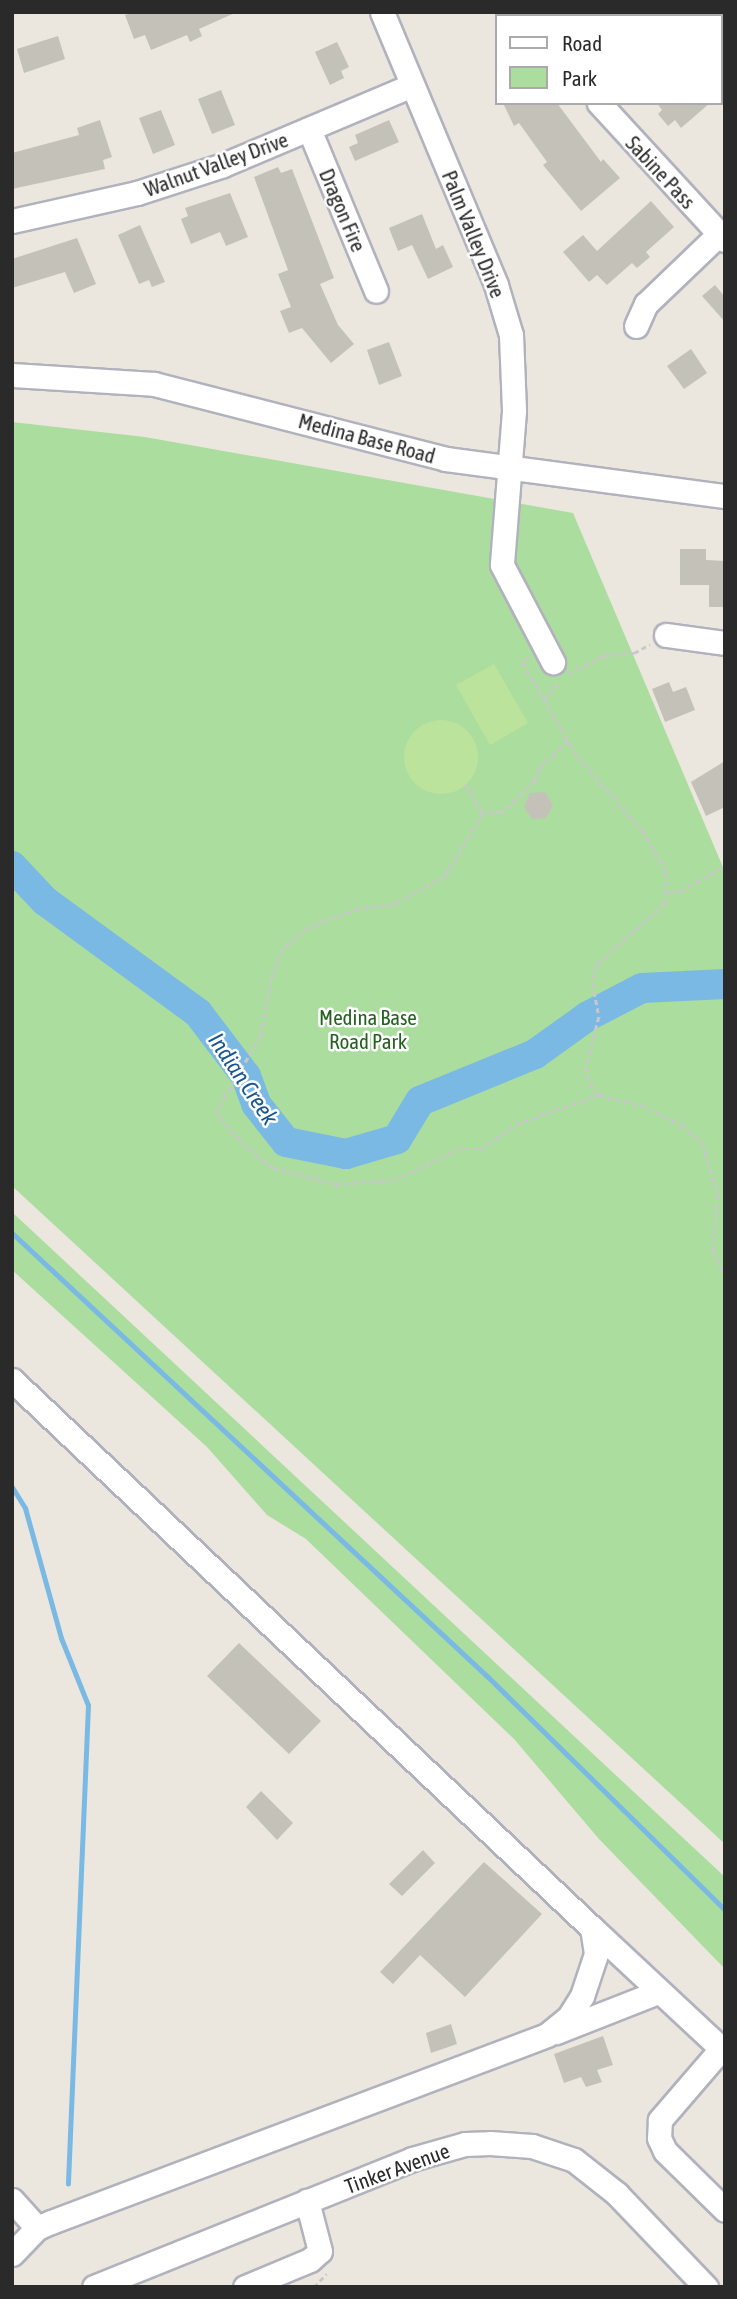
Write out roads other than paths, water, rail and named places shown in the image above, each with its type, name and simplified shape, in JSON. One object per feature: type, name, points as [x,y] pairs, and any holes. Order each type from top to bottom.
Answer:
[{"type":"street","name":"Palm Valley Drive","points":[[382,12],[496,285],[511,335],[515,357],[502,565],[549,656]]},
{"type":"street","name":"Walnut Valley Drive","points":[[12,221],[137,193],[223,165],[412,85]]},
{"type":"street","name":"Sabine Pass","points":[[601,105],[722,237]]},
{"type":"street","name":"Dragon Fire","points":[[309,129],[376,291]]},
{"type":"street","points":[[636,326],[646,304],[722,237]]},
{"type":"street","name":"Medina Base Road","points":[[12,374],[154,384],[397,448],[510,467],[725,496]]},
{"type":"street","points":[[666,635],[725,643]]},
{"type":"street","points":[[12,1380],[657,1992],[723,2050],[660,2120],[659,2138],[665,2151],[725,2210]]},
{"type":"street","points":[[547,2035],[569,2017],[582,1996],[596,1954],[592,1928]]},
{"type":"street","points":[[12,2254],[37,2228],[657,1992]]},
{"type":"street","name":"Tinker Avenue","points":[[94,2287],[124,2280],[307,2201],[444,2149],[490,2143],[532,2146],[574,2160],[617,2194],[706,2287]]},
{"type":"street","points":[[12,2200],[37,2228]]},
{"type":"street","points":[[245,2287],[310,2260],[320,2251],[307,2201]]},
{"type":"waterway","name":"Indian Creek","points":[[12,866],[45,901],[198,1013],[246,1076],[256,1104],[286,1142],[346,1154],[397,1139],[420,1101],[535,1054],[588,1016],[642,988],[725,984]]},
{"type":"waterway","points":[[12,1233],[488,1677],[725,1910]]},
{"type":"waterway","points":[[12,1487],[25,1508],[61,1638],[88,1705],[68,2184]]},
{"type":"park label","name":"Medina Base Road Park","points":[[368,1029]]}]
